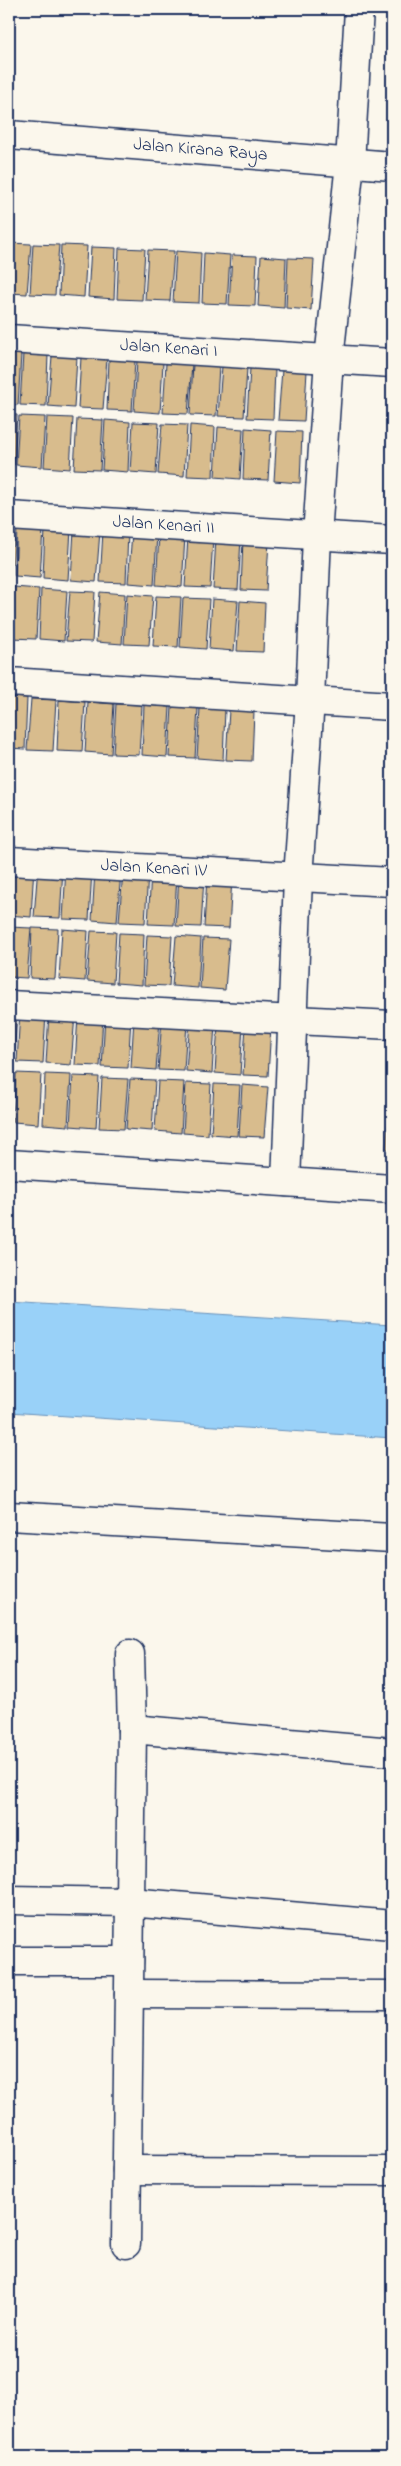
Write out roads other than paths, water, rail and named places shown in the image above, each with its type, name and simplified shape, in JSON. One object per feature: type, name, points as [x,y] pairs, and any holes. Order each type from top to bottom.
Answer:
[{"type":"street","points":[[286,1182],[298,878],[310,700],[318,536],[329,359],[350,163],[358,9]]},
{"type":"street","name":"Jalan Kirana Raya","points":[[9,135],[392,166]]},
{"type":"street","name":"Jalan Kenari I","points":[[9,339],[392,364]]},
{"type":"street","name":"Jalan Kenari II","points":[[9,516],[392,540]]},
{"type":"street","points":[[9,682],[392,706]]},
{"type":"street","name":"Jalan Kenari IV","points":[[9,861],[392,882]]},
{"type":"street","points":[[9,1005],[392,1026]]},
{"type":"street","points":[[9,1164],[392,1189]]},
{"type":"street","points":[[9,1516],[392,1538]]},
{"type":"street","points":[[126,2244],[132,1729],[130,1654]]},
{"type":"street","points":[[132,1729],[392,1752]]},
{"type":"street","points":[[9,1900],[130,1902],[392,1925]]},
{"type":"street","points":[[9,1961],[129,1961]]},
{"type":"street","points":[[129,1994],[392,1995]]},
{"type":"street","points":[[127,2170],[392,2171]]},
{"type":"water","points":[[9,1301],[392,1325],[392,1438],[9,1412]]}]
